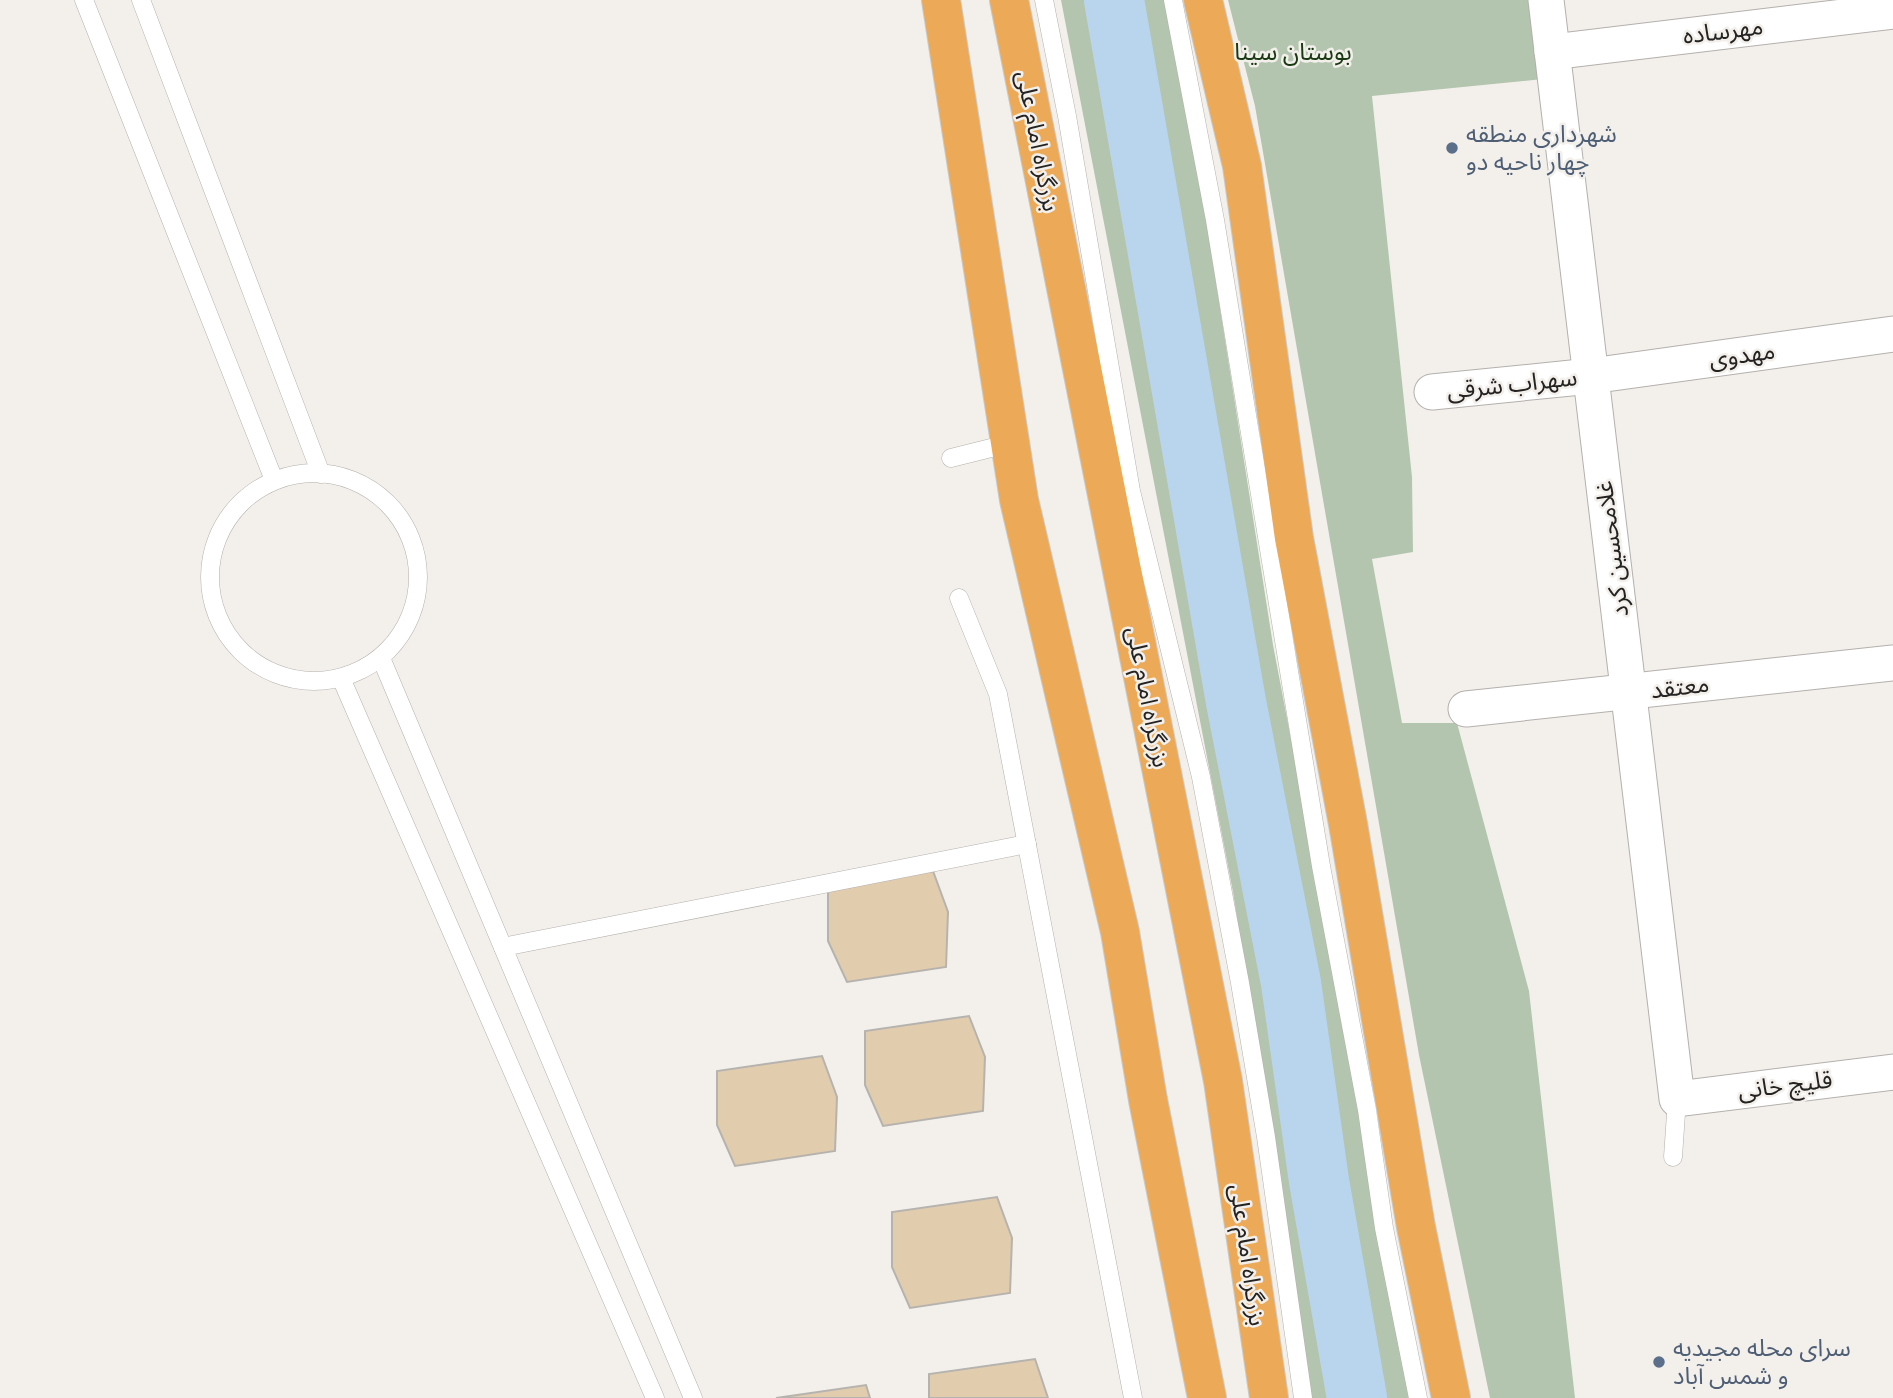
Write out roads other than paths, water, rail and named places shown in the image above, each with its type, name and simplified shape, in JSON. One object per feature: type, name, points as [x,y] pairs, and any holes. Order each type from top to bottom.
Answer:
[{"type":"highway","points":[[942,0],[1024,528],[1120,932],[1151,1114],[1207,1398]]},
{"type":"highway","name":"بزرگراه امام علی","points":[[1009,0],[1223,1081],[1269,1398]]},
{"type":"highway","points":[[1203,0],[1242,166],[1294,538],[1349,824],[1416,1227],[1451,1398]]},
{"type":"street","name":"غلامحسین کرد","points":[[1546,0],[1677,1099]]},
{"type":"street","name":"مهرساده","points":[[1552,52],[1893,11]]},
{"type":"street","name":"مهدوی","points":[[1591,376],[1893,334]]},
{"type":"street","name":"سهراب شرقی","points":[[1432,392],[1591,376]]},
{"type":"street","name":"معتقد","points":[[1466,709],[1893,663]]},
{"type":"street","name":"قلیچ خانی","points":[[1677,1099],[1893,1072]]},
{"type":"lane","points":[[84,0],[274,480]]},
{"type":"lane","points":[[141,0],[321,474]]},
{"type":"lane","points":[[1044,0],[1067,116],[1131,491],[1201,777],[1240,984],[1266,1136],[1303,1398]]},
{"type":"lane","points":[[1174,0],[1217,233],[1321,866],[1365,1097],[1384,1228],[1419,1398]]},
{"type":"lane","points":[[951,458],[1011,443]]},
{"type":"lane","points":[[307,472],[321,474],[339,475],[370,488],[395,510],[411,538],[419,570],[416,603],[403,633],[381,658],[352,675],[316,683],[280,678],[248,660],[224,633],[210,599],[209,562],[221,528],[243,499],[274,480],[307,472]]},
{"type":"lane","points":[[959,598],[998,694],[1133,1398]]},
{"type":"lane","points":[[381,658],[693,1398]]},
{"type":"lane","points":[[341,678],[655,1398]]},
{"type":"lane","points":[[503,947],[1027,844]]},
{"type":"lane","points":[[1673,1157],[1677,1099]]},
{"type":"waterway","points":[[1114,0],[1236,702],[1291,983],[1319,1181],[1357,1398]]},
{"type":"place","name":"شهرداری منطقه چهار ناحیه دو","points":[[1452,148]]},
{"type":"place","name":"سرای محله مجیدیه و شمس آباد","points":[[1659,1362]]},
{"type":"park label","name":"بوستان سینا","points":[[1293,52]]}]
